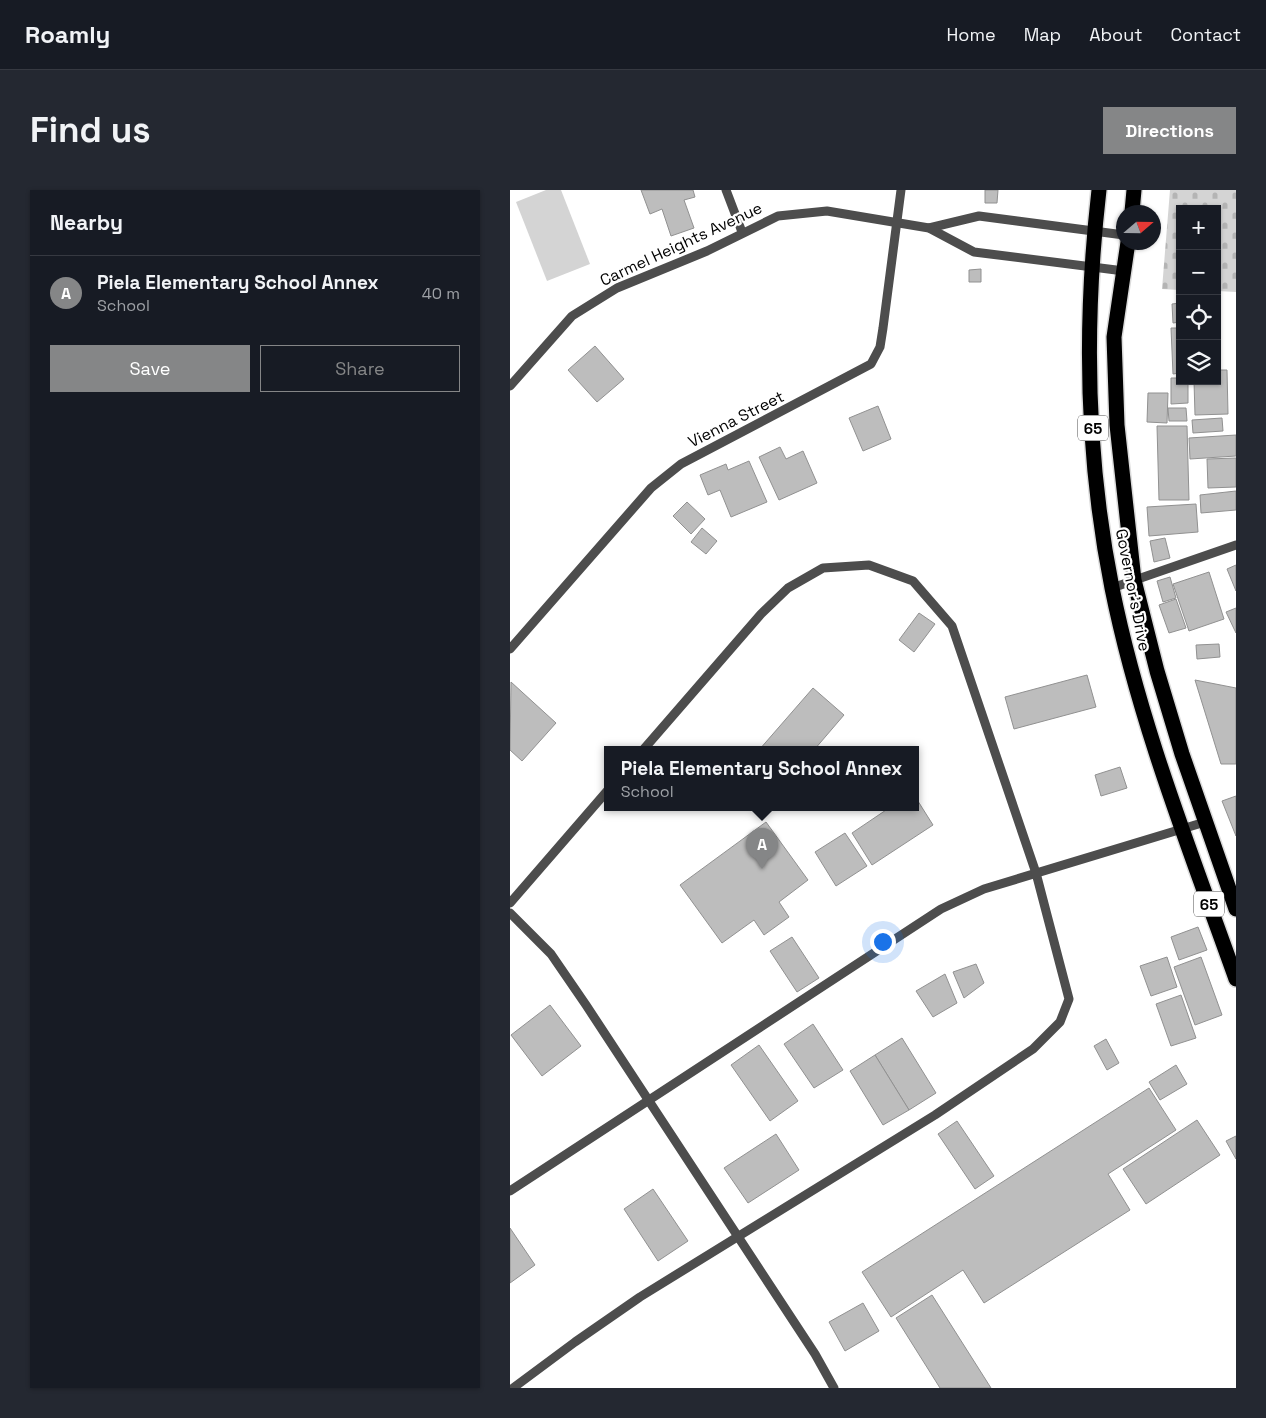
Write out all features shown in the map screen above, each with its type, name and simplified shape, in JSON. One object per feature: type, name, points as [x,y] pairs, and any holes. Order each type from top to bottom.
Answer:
[{"type":"highway","name":"Governor's Drive","points":[[1099,190],[1091,268],[1092,425],[1099,496],[1112,588],[1136,687],[1158,762],[1236,979]]},
{"type":"highway","points":[[1133,205],[1134,190]]},
{"type":"highway","name":"Governor's Drive","points":[[1127,250],[1114,337],[1116,415],[1134,580],[1157,671],[1205,822],[1236,909]]},
{"type":"street","points":[[726,190],[742,232]]},
{"type":"street","name":"Vienna Street","points":[[510,649],[651,488],[681,464],[871,364],[880,347],[901,190]]},
{"type":"street","name":"Carmel Heights Avenue","points":[[510,386],[572,316],[617,288],[707,251],[742,232],[778,216],[799,212],[827,211],[929,228],[974,252],[1124,271]]},
{"type":"street","name":"Carmel Heights Avenue","points":[[929,228],[979,216],[1116,233]]},
{"type":"street","points":[[1112,588],[1236,545]]},
{"type":"street","points":[[513,1388],[640,1297],[935,1115],[1033,1049],[1060,1022],[1069,999],[1036,874],[952,626],[913,582],[869,565],[823,568],[788,588],[761,614],[646,746]]},
{"type":"street","points":[[510,903],[604,795]]},
{"type":"street","points":[[510,1191],[650,1102],[941,909],[984,889],[1205,822]]},
{"type":"street","points":[[510,914],[550,954],[650,1102],[815,1354],[834,1388]]},
{"type":"green space","points":[[546,190],[561,190],[590,264],[547,281],[516,202]]},
{"type":"green space","points":[[1170,190],[1236,190],[1236,292],[1221,291],[1221,205],[1176,205],[1176,290],[1162,289]]},
{"type":"building","points":[[641,190],[693,190],[695,197],[684,200],[694,228],[671,236],[662,209],[650,214]]},
{"type":"building","points":[[985,190],[998,190],[997,203],[985,203]]},
{"type":"building","points":[[981,269],[981,282],[969,282],[969,270]]},
{"type":"building","points":[[1172,304],[1176,304],[1176,323],[1173,323]]},
{"type":"building","points":[[1171,328],[1176,328],[1176,374],[1173,374]]},
{"type":"building","points":[[595,346],[624,379],[597,402],[568,370]]},
{"type":"building","points":[[1221,370],[1227,370],[1228,414],[1195,415],[1194,385],[1221,385]]},
{"type":"building","points":[[1171,378],[1176,378],[1176,385],[1188,385],[1188,403],[1171,404]]},
{"type":"building","points":[[1148,393],[1168,393],[1167,423],[1147,422]]},
{"type":"building","points":[[878,406],[891,439],[863,451],[849,418]]},
{"type":"building","points":[[1168,408],[1186,408],[1187,421],[1169,421]]},
{"type":"building","points":[[1222,418],[1223,431],[1193,433],[1192,420]]},
{"type":"building","points":[[1157,426],[1187,426],[1189,500],[1159,500]]},
{"type":"building","points":[[1236,435],[1236,456],[1190,459],[1189,438]]},
{"type":"building","points":[[780,447],[786,459],[803,451],[817,483],[779,500],[759,457]]},
{"type":"building","points":[[1236,458],[1236,487],[1208,488],[1207,459]]},
{"type":"building","points":[[749,461],[767,502],[731,517],[720,490],[708,495],[700,475],[726,464],[728,470]]},
{"type":"building","points":[[1236,491],[1236,510],[1201,513],[1200,495]]},
{"type":"building","points":[[687,502],[705,519],[691,534],[673,516]]},
{"type":"building","points":[[1196,504],[1198,532],[1149,536],[1147,507]]},
{"type":"building","points":[[702,528],[717,541],[706,554],[691,542]]},
{"type":"building","points":[[1165,538],[1170,558],[1154,562],[1150,541]]},
{"type":"building","points":[[1236,565],[1236,591],[1227,569]]},
{"type":"building","points":[[1209,572],[1224,619],[1189,631],[1173,584]]},
{"type":"building","points":[[1170,577],[1176,598],[1163,602],[1157,581]]},
{"type":"building","points":[[1176,599],[1186,628],[1169,633],[1159,605]]},
{"type":"building","points":[[1236,608],[1236,633],[1226,612]]},
{"type":"building","points":[[919,613],[935,624],[914,652],[899,640]]},
{"type":"building","points":[[1219,644],[1220,657],[1197,659],[1196,645]]},
{"type":"building","points":[[1087,675],[1096,707],[1014,729],[1005,697]]},
{"type":"building","points":[[1195,680],[1236,688],[1236,764],[1221,764]]},
{"type":"building","points":[[511,682],[556,723],[522,761],[510,750]]},
{"type":"building","points":[[813,688],[844,715],[817,746],[762,746]]},
{"type":"building","points":[[1120,767],[1127,788],[1101,796],[1095,775]]},
{"type":"building","points":[[1236,796],[1236,836],[1222,801]]},
{"type":"building","points":[[919,803],[933,825],[872,865],[852,833],[885,811],[919,811]]},
{"type":"building","points":[[766,822],[808,880],[779,902],[789,917],[764,935],[754,920],[722,943],[680,885]]},
{"type":"building","points":[[845,833],[867,866],[836,886],[815,852]]},
{"type":"building","points":[[1198,927],[1207,950],[1179,960],[1171,937]]},
{"type":"building","points":[[792,937],[819,978],[797,992],[770,951]]},
{"type":"building","points":[[1167,957],[1177,987],[1151,996],[1140,966]]},
{"type":"building","points":[[1201,957],[1222,1015],[1195,1025],[1174,967]]},
{"type":"building","points":[[976,964],[984,983],[964,998],[953,972]]},
{"type":"building","points":[[945,974],[957,1003],[933,1017],[916,991]]},
{"type":"building","points":[[1181,995],[1196,1038],[1171,1046],[1156,1004]]},
{"type":"building","points":[[550,1005],[581,1046],[542,1076],[511,1035]]},
{"type":"building","points":[[813,1024],[843,1070],[814,1088],[784,1044]]},
{"type":"building","points":[[902,1038],[936,1093],[909,1110],[875,1055]]},
{"type":"building","points":[[1106,1039],[1119,1063],[1107,1070],[1094,1046]]},
{"type":"building","points":[[759,1045],[798,1101],[770,1121],[731,1065]]},
{"type":"building","points":[[875,1055],[909,1110],[883,1125],[850,1071]]},
{"type":"building","points":[[1176,1065],[1187,1084],[1160,1100],[1149,1082]]},
{"type":"building","points":[[1149,1088],[1176,1130],[1108,1174],[1130,1210],[984,1303],[963,1270],[891,1317],[862,1272]]},
{"type":"building","points":[[1197,1120],[1220,1155],[1146,1204],[1123,1169]]},
{"type":"building","points":[[957,1121],[994,1176],[975,1189],[938,1134]]},
{"type":"building","points":[[776,1134],[799,1170],[748,1203],[724,1168]]},
{"type":"building","points":[[1236,1136],[1236,1159],[1226,1141]]},
{"type":"building","points":[[653,1189],[688,1241],[658,1261],[624,1209]]},
{"type":"building","points":[[510,1228],[535,1265],[510,1283]]},
{"type":"building","points":[[932,1295],[991,1388],[940,1388],[896,1318]]},
{"type":"building","points":[[863,1303],[879,1331],[845,1351],[829,1322]]},
{"type":"place","name":"Piela Elementary School Annex","points":[[762,869]]}]
